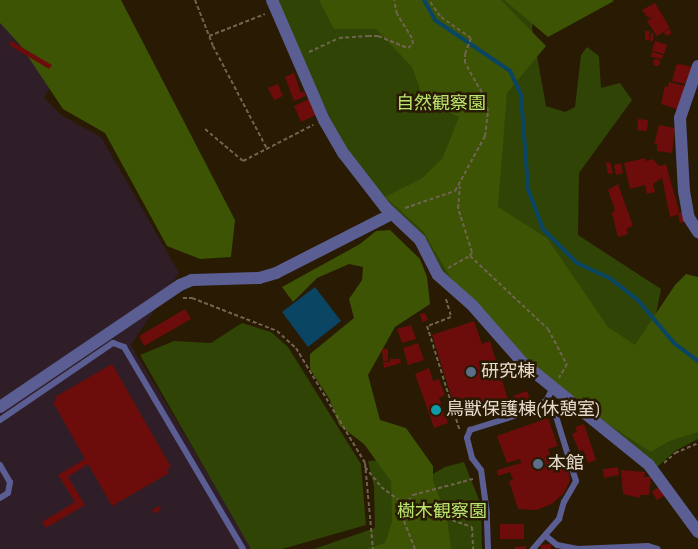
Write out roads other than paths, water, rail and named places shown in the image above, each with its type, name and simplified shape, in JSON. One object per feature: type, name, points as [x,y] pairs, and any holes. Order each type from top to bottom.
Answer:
[{"type":"street","points":[[274,5],[324,120],[344,154],[392,214],[420,240],[438,276],[472,305],[523,363],[616,436],[656,472],[698,532]]},
{"type":"street","points":[[698,66],[680,118],[686,200],[689,218],[698,232]]},
{"type":"street","points":[[0,407],[180,285],[192,280],[259,278],[276,273],[392,214]]},
{"type":"lane","points":[[0,420],[113,343],[124,347],[243,549]]},
{"type":"lane","points":[[488,549],[487,513],[480,477],[481,470],[472,458],[468,434],[470,430],[533,410],[543,403],[553,388]]},
{"type":"lane","points":[[533,549],[534,544],[546,536],[559,519],[564,502],[576,481],[555,413],[543,403]]},
{"type":"lane","points":[[0,465],[10,482],[8,493],[0,498]]},
{"type":"lane","points":[[546,536],[557,545],[577,549],[648,546],[658,549]]},
{"type":"water","points":[[315,287],[341,321],[308,347],[282,312]]},
{"type":"waterway","points":[[424,0],[435,20],[510,71],[521,95],[528,189],[543,229],[577,263],[611,279],[637,299],[674,343],[698,361]]},
{"type":"place","name":"研究棟","points":[[471,372]]},
{"type":"place","name":"鳥獣保護棟(休憩室)","points":[[436,410]]},
{"type":"place","name":"本館","points":[[538,464]]},
{"type":"park label","name":"自然観察園","points":[[441,104]]},
{"type":"park label","name":"樹木観察園","points":[[442,512]]}]
